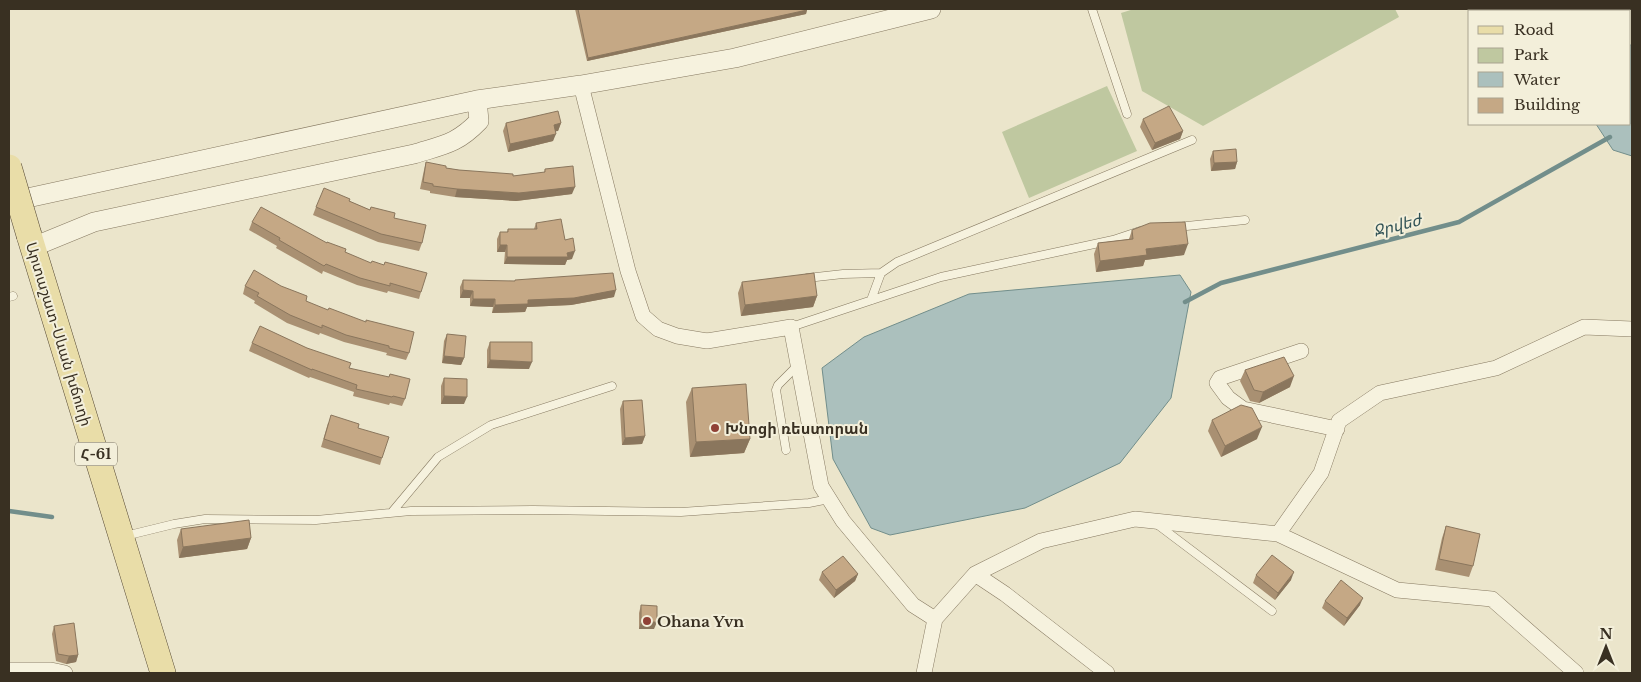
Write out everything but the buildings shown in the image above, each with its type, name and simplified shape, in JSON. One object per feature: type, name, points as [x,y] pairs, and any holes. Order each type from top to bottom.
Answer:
[{"type":"main road","name":"Արտաշատ-Սևան խճուղի","points":[[9,167],[160,672]]},
{"type":"street","points":[[9,202],[477,100],[581,86],[735,58],[931,9]]},
{"type":"street","points":[[581,86],[628,271],[642,316],[658,329],[677,336],[708,341],[791,327],[820,486],[843,521],[913,605],[935,619]]},
{"type":"street","points":[[31,241],[94,222],[414,154],[454,142],[479,121],[477,100]]},
{"type":"street","points":[[1278,534],[1321,473],[1340,421],[1380,394],[1496,368],[1584,327],[1632,329]]},
{"type":"street","points":[[1301,351],[1220,378],[1217,383],[1228,398],[1243,409],[1336,429]]},
{"type":"street","points":[[924,673],[935,619],[975,574],[1041,541],[1135,519],[1278,534],[1397,590],[1492,599],[1576,673]]},
{"type":"street","points":[[975,574],[1005,594],[1107,673]]},
{"type":"street","points":[[9,670],[51,670],[66,673]]},
{"type":"lane","points":[[1092,9],[1127,114]]},
{"type":"lane","points":[[870,300],[882,274],[897,262],[1192,140]]},
{"type":"lane","points":[[1165,228],[1245,220]]},
{"type":"lane","points":[[791,327],[941,277],[1113,240],[1145,229]]},
{"type":"lane","points":[[794,280],[843,274],[882,274]]},
{"type":"lane","points":[[786,450],[776,390],[778,385],[798,365]]},
{"type":"lane","points":[[392,512],[438,457],[491,425],[612,386]]},
{"type":"lane","points":[[121,537],[174,524],[205,519],[316,520],[392,512],[533,510],[681,512],[809,503],[829,499]]},
{"type":"lane","points":[[1153,521],[1272,611]]},
{"type":"green space","points":[[1134,9],[1395,9],[1399,17],[1203,126],[1142,91],[1121,13]]},
{"type":"green space","points":[[1107,86],[1137,151],[1029,198],[1002,132]]},
{"type":"water","points":[[1632,45],[1632,156],[1613,150],[1597,125],[1631,125]]},
{"type":"water","points":[[1180,275],[1191,292],[1171,398],[1120,463],[1025,508],[890,535],[871,528],[833,459],[822,368],[864,337],[969,294]]},
{"type":"waterway","name":"Ջրվեժ","points":[[1185,302],[1221,283],[1459,222],[1610,137]]},
{"type":"waterway","name":"Ջրվեժ","points":[[9,511],[52,517]]},
{"type":"place","name":"Խնոցի ռեստորան","points":[[715,428]]},
{"type":"place","name":"Ohana Yvn","points":[[647,621]]}]
